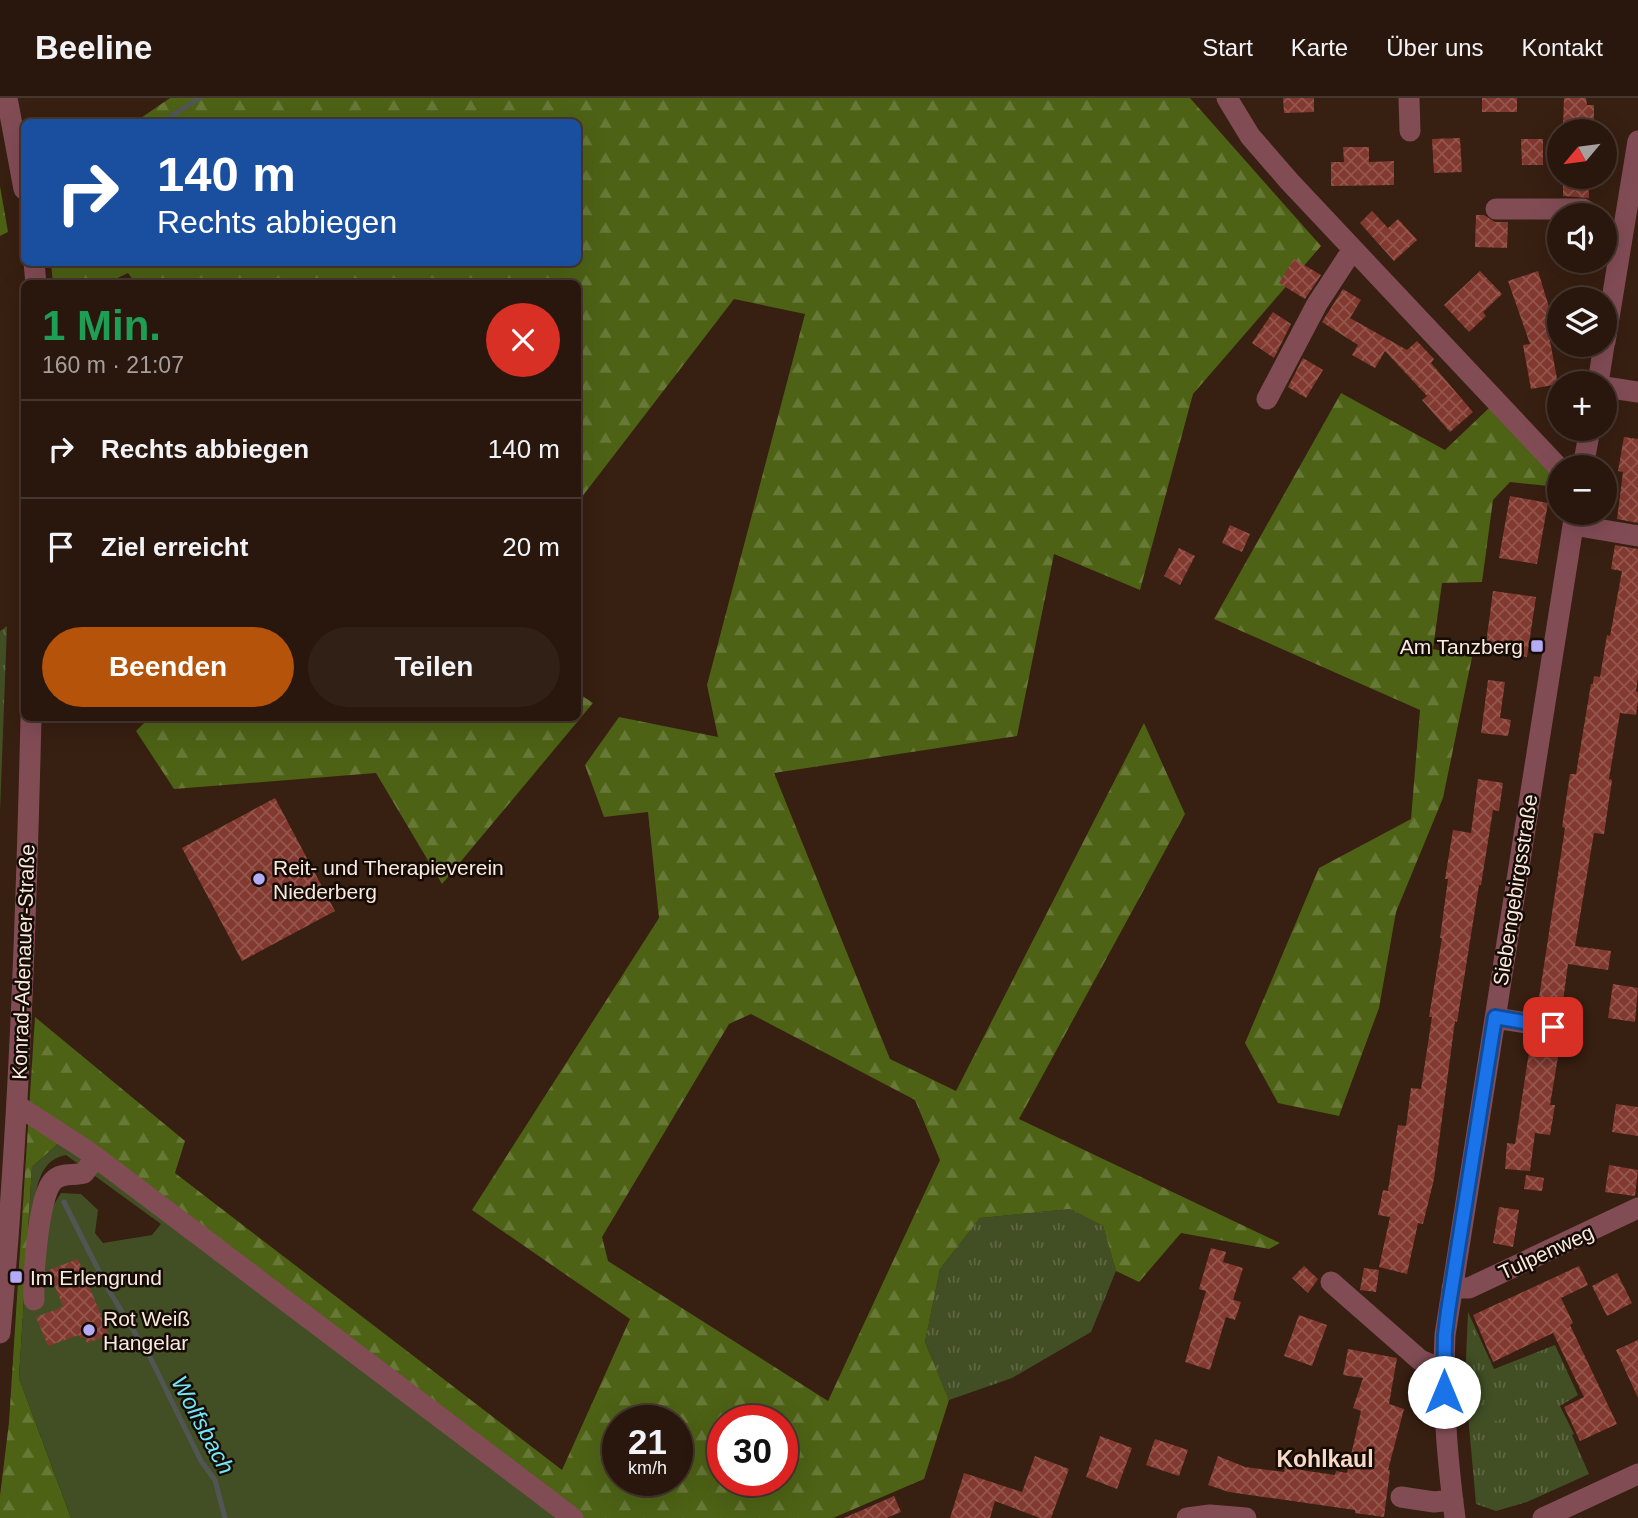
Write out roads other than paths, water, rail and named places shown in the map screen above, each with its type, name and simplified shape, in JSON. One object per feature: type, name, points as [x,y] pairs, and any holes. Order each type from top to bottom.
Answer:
[{"type":"street","points":[[8,98],[21,172]]},
{"type":"street","points":[[1227,98],[1250,136],[1547,455]]},
{"type":"street","points":[[1409,98],[1410,131]]},
{"type":"street","points":[[1617,217],[1638,141]]},
{"type":"street","points":[[1496,209],[1547,209]]},
{"type":"street","points":[[1267,399],[1317,304],[1353,249]]},
{"type":"street","points":[[1617,389],[1638,392]]},
{"type":"street","name":"Siebengebirgsstraße","points":[[1454,1509],[1444,1370],[1445,1335],[1573,525]]},
{"type":"street","points":[[1597,525],[1638,536]]},
{"type":"street","name":"Konrad-Adenauer-Straße","points":[[0,1333],[18,1106],[31,721]]},
{"type":"street","points":[[1495,1017],[1553,1027]]},
{"type":"street","points":[[18,1106],[96,1157],[573,1518]]},
{"type":"street","points":[[34,1300],[33,1267],[48,1187],[61,1175],[84,1173],[96,1157]]},
{"type":"street","name":"Tulpenweg","points":[[1452,1288],[1469,1288],[1638,1208]]},
{"type":"street","points":[[1332,1282],[1420,1360],[1444,1370]]},
{"type":"street","points":[[1543,1518],[1638,1474]]},
{"type":"street","points":[[1401,1497],[1434,1502],[1454,1509]]},
{"type":"street","points":[[1187,1518],[1246,1518]]},
{"type":"waterway","name":"Wolfsbach","points":[[167,119],[200,98]]},
{"type":"waterway","name":"Wolfsbach","points":[[64,1202],[108,1289],[151,1359],[201,1461],[215,1480],[225,1518]]},
{"type":"place","name":"Am Tanzberg","points":[[1537,646]]},
{"type":"place","name":"Reit- und Therapieverein Niederberg","points":[[259,879]]},
{"type":"place","name":"Im Erlengrund","points":[[16,1277]]},
{"type":"place","name":"Rot Weiß Hangelar","points":[[89,1330]]},
{"type":"district","name":"Kohlkaul","points":[[1325,1459]]}]
